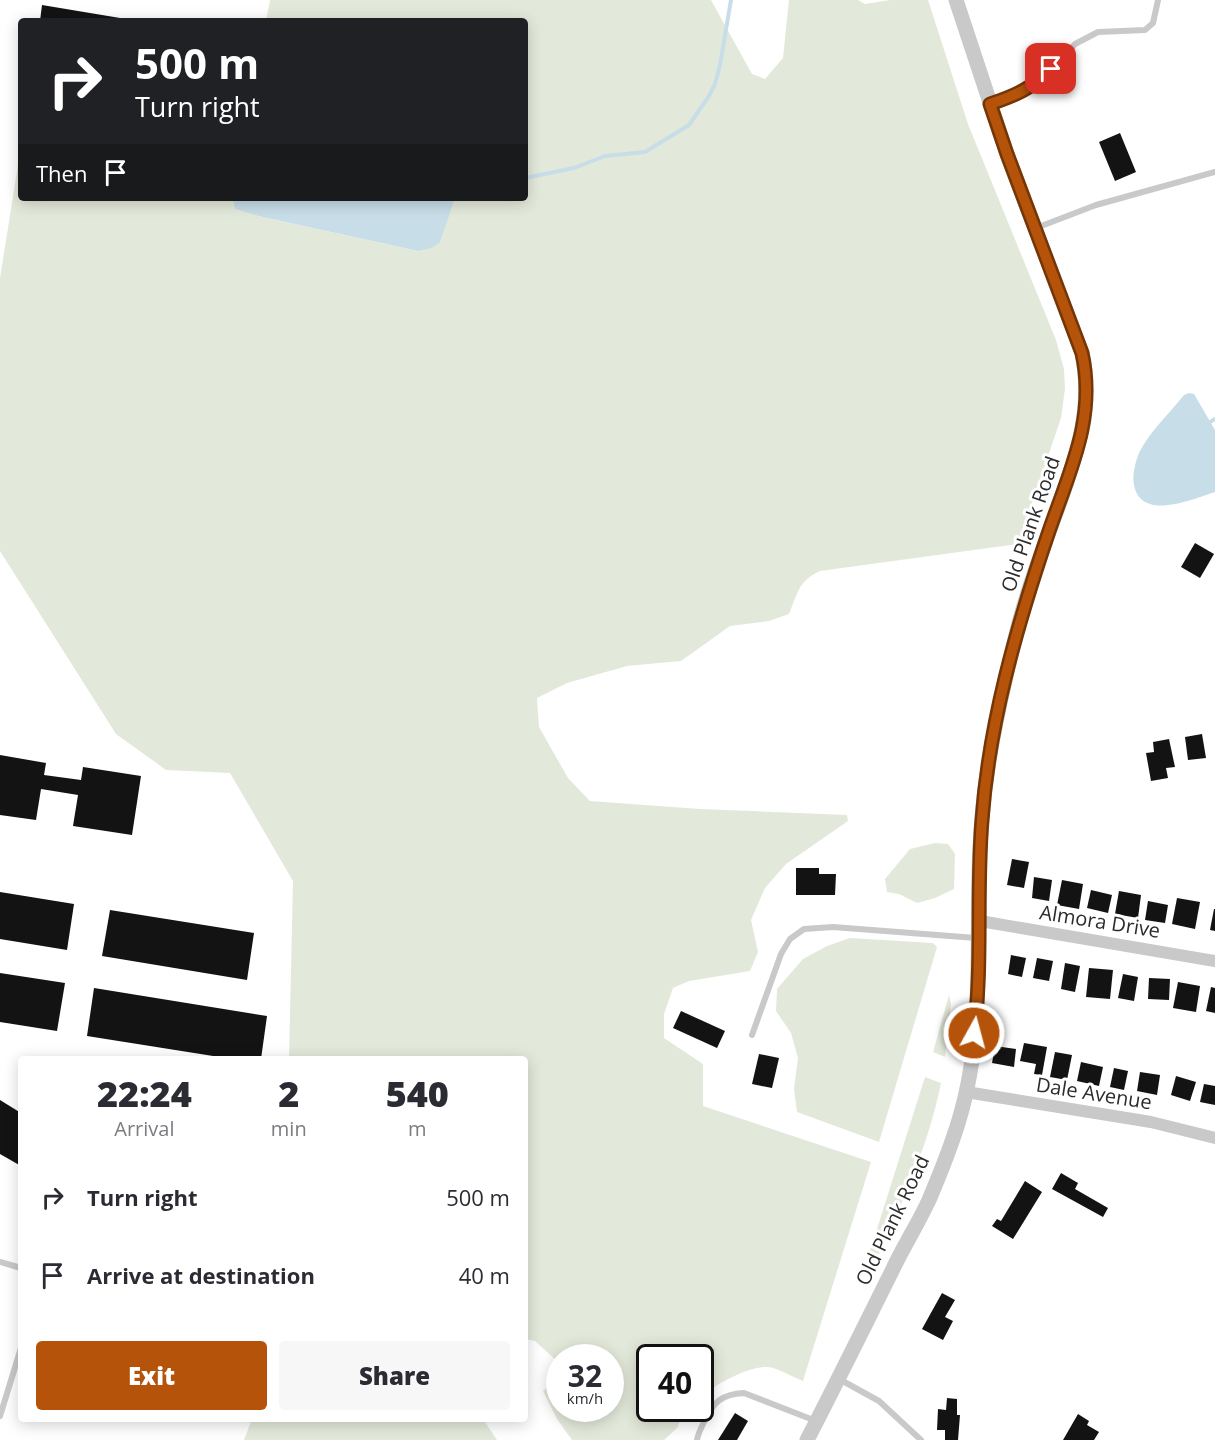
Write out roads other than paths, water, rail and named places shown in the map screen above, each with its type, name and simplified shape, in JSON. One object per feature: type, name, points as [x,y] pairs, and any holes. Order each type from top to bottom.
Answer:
[{"type":"street","name":"Old Plank Road","points":[[807,1440],[928,1202],[959,1120],[966,1092],[979,997],[980,851],[983,803],[1000,702],[1016,635],[1073,464],[1083,431],[1087,406],[1086,370],[1082,353],[1007,154],[956,0]]},
{"type":"street","name":"Almora Drive","points":[[980,921],[1215,961]]},
{"type":"street","name":"Dale Avenue","points":[[966,1092],[1151,1122],[1215,1138]]},
{"type":"lane","points":[[990,104],[1021,93],[1039,82],[1075,44],[1098,32],[1145,30],[1152,23],[1158,0]]},
{"type":"lane","points":[[1035,229],[1096,206],[1215,172]]},
{"type":"lane","points":[[752,1035],[781,954],[790,939],[804,929],[833,927],[980,939]]},
{"type":"lane","points":[[0,1262],[18,1267]]},
{"type":"lane","points":[[0,1416],[18,1358]]},
{"type":"lane","points":[[838,1379],[879,1401],[921,1440]]},
{"type":"lane","points":[[697,1440],[715,1402],[723,1396],[732,1394],[744,1393],[817,1421]]},
{"type":"water","points":[[233,201],[454,201],[440,242],[432,248],[418,251],[235,209]]},
{"type":"water","points":[[1194,394],[1215,430],[1215,492],[1182,503],[1157,505],[1147,503],[1139,496],[1134,485],[1134,469],[1139,453],[1160,423],[1184,395]]},
{"type":"waterway","points":[[528,177],[574,168],[605,156],[645,152],[689,125],[715,84],[731,0]]},
{"type":"waterway","points":[[1207,424],[1215,419]]}]
